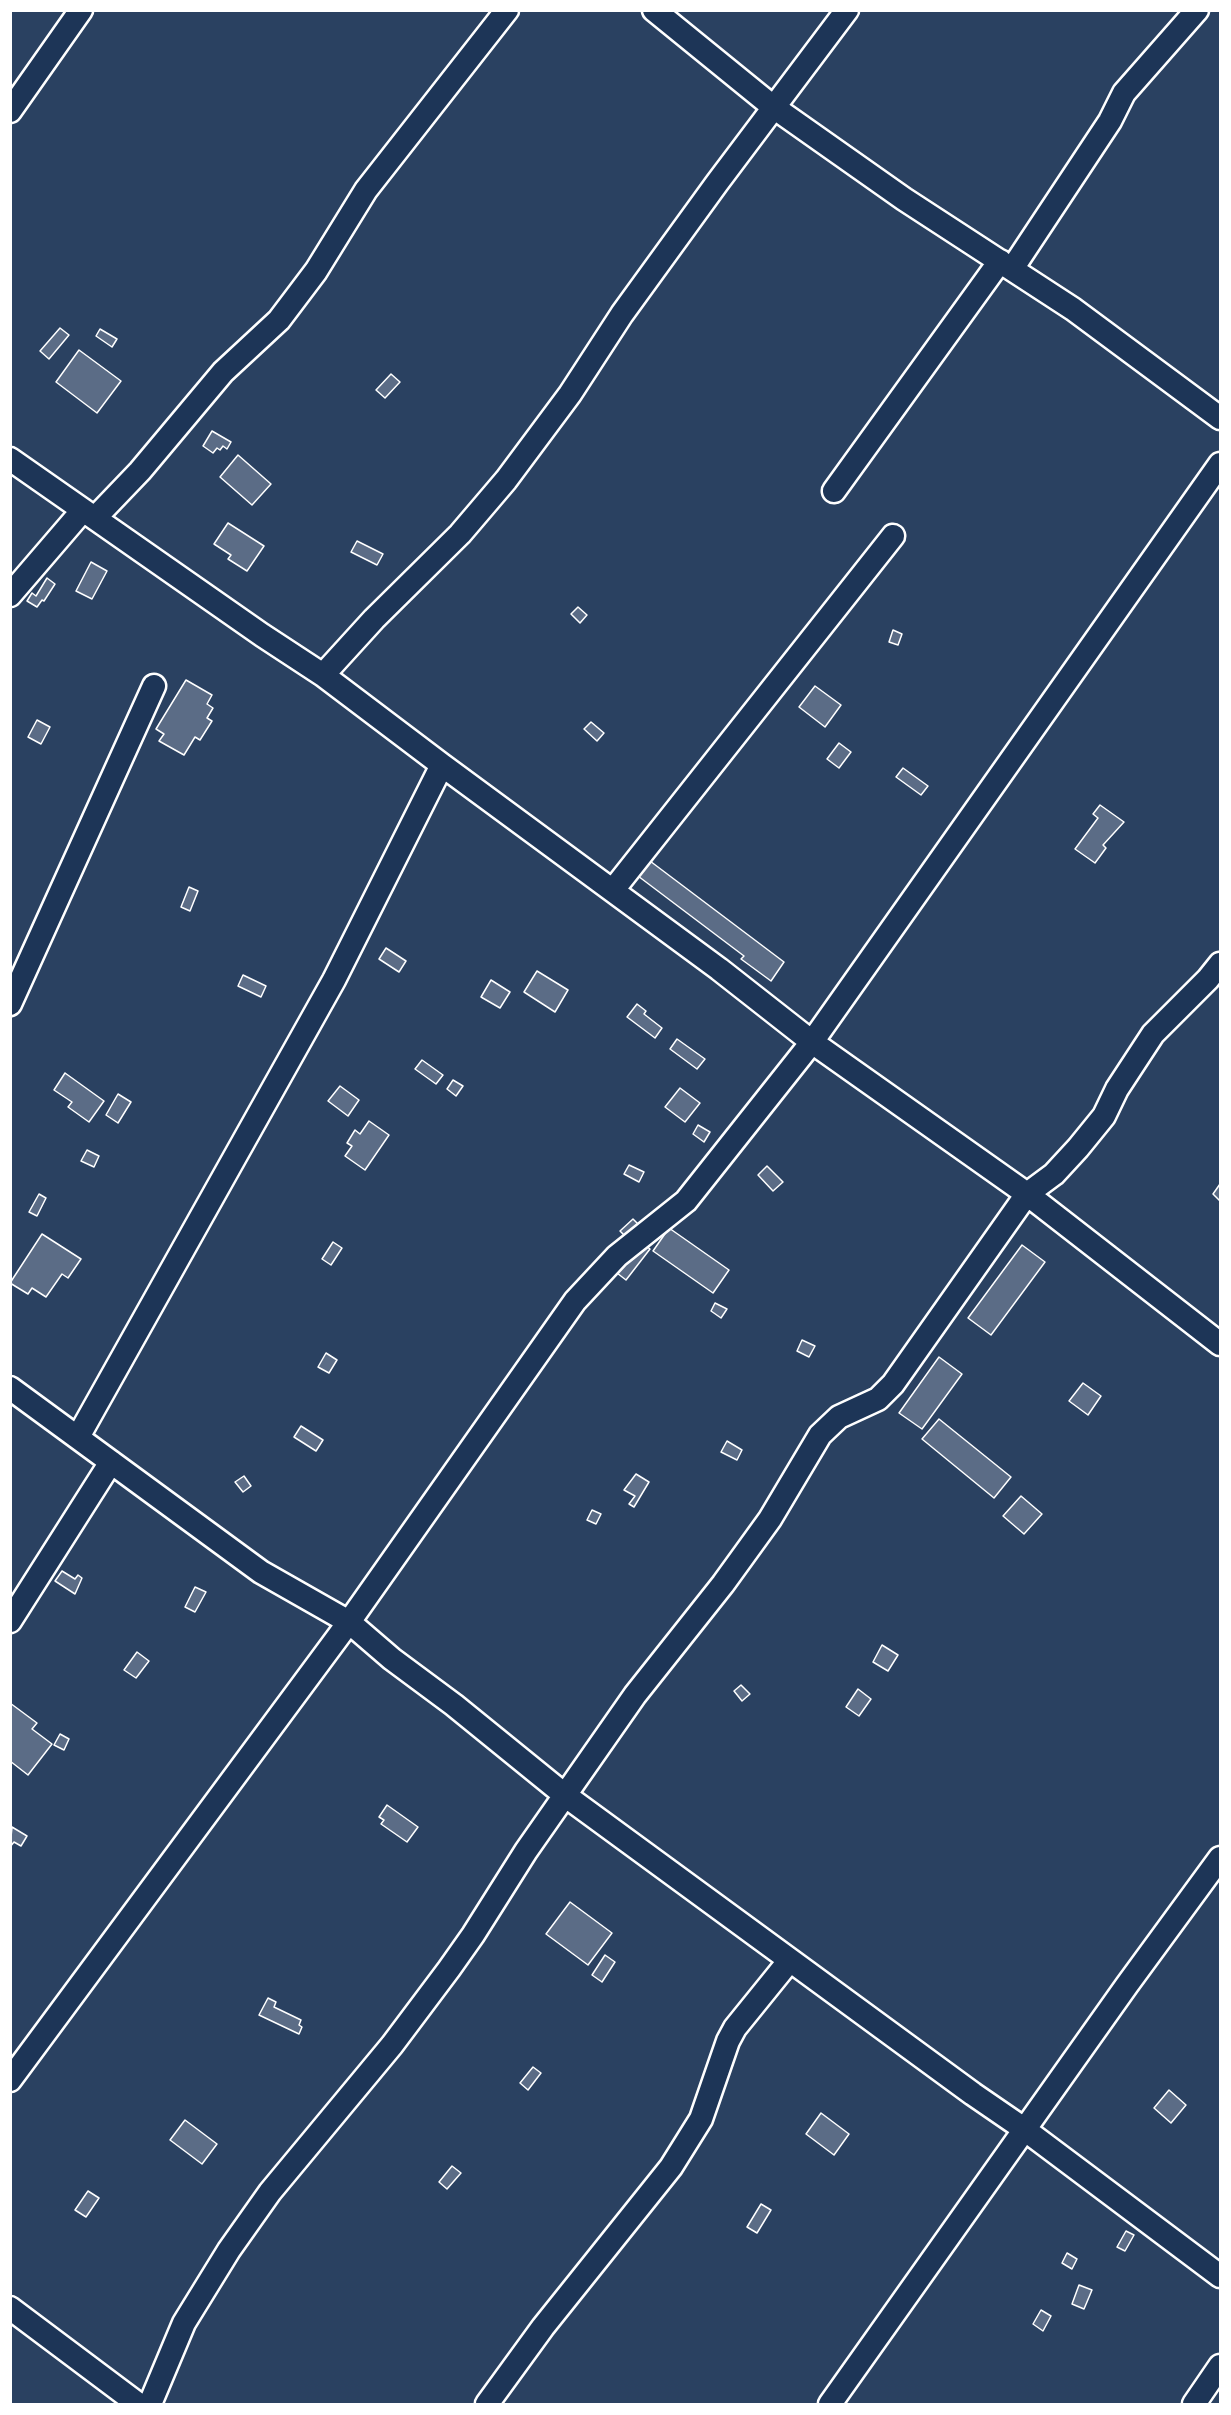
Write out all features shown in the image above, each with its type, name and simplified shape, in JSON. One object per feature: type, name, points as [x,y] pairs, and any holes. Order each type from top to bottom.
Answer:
[{"type":"street","points":[[10,111],[81,10]]},
{"type":"street","points":[[10,595],[89,514],[140,471],[223,372],[279,320],[316,271],[366,190],[507,10]]},
{"type":"street","points":[[654,10],[772,106],[904,199],[1073,309],[1221,418]]},
{"type":"street","points":[[323,675],[374,619],[459,534],[524,456],[570,394],[622,314],[772,106],[847,10]]},
{"type":"street","points":[[834,490],[1006,265],[1110,121],[1124,93],[1197,10]]},
{"type":"street","points":[[10,459],[323,675],[719,969],[812,1042],[1027,1194],[1221,1344]]},
{"type":"street","points":[[10,2080],[349,1622],[575,1301],[617,1257],[686,1202],[812,1042],[1221,464]]},
{"type":"street","points":[[613,890],[892,536]]},
{"type":"street","points":[[10,1004],[154,686]]},
{"type":"street","points":[[78,1437],[334,980],[442,765]]},
{"type":"street","points":[[150,2404],[184,2323],[229,2250],[270,2192],[392,2045],[438,1984],[473,1935],[526,1851],[635,1695],[723,1584],[770,1520],[820,1435],[839,1417],[878,1399],[893,1384],[1027,1194],[1054,1174],[1078,1148],[1104,1116],[1117,1089],[1153,1034],[1208,980],[1221,964]]},
{"type":"street","points":[[10,1388],[261,1572],[349,1622],[392,1659],[566,1796],[1024,2129],[1221,2276]]},
{"type":"street","points":[[10,1621],[111,1462]]},
{"type":"street","points":[[830,2404],[1024,2129],[1221,1858]]},
{"type":"street","points":[[487,2404],[543,2327],[671,2167],[701,2119],[728,2041],[735,2028],[790,1960]]},
{"type":"street","points":[[10,2308],[138,2404]]},
{"type":"street","points":[[1194,2404],[1221,2366]]},
{"type":"building","points":[[60,328],[69,335],[49,359],[40,351]]},
{"type":"building","points":[[100,329],[117,339],[112,347],[96,336]]},
{"type":"building","points":[[79,350],[121,381],[97,413],[56,382]]},
{"type":"building","points":[[391,374],[400,382],[385,398],[376,390]]},
{"type":"building","points":[[212,431],[231,442],[227,449],[223,446],[220,450],[217,448],[213,453],[203,446]]},
{"type":"building","points":[[238,455],[271,484],[252,505],[220,477]]},
{"type":"building","points":[[228,523],[264,546],[247,571],[228,559],[231,555],[214,544]]},
{"type":"building","points":[[357,541],[383,554],[377,565],[351,552]]},
{"type":"building","points":[[91,562],[107,571],[92,599],[76,591]]},
{"type":"building","points":[[47,578],[55,584],[44,601],[42,600],[37,607],[27,601],[32,593],[36,596]]},
{"type":"building","points":[[578,607],[587,615],[580,623],[571,614]]},
{"type":"building","points":[[893,630],[902,634],[898,645],[889,642]]},
{"type":"building","points":[[186,680],[212,695],[207,704],[213,708],[207,718],[212,721],[200,740],[195,737],[184,755],[159,741],[164,734],[156,729]]},
{"type":"building","points":[[815,686],[841,705],[825,727],[799,707]]},
{"type":"building","points":[[37,720],[50,727],[41,744],[28,737]]},
{"type":"building","points":[[591,722],[604,733],[597,741],[584,729]]},
{"type":"building","points":[[839,743],[851,752],[839,768],[827,759]]},
{"type":"building","points":[[903,768],[928,786],[921,795],[896,777]]},
{"type":"building","points":[[1100,805],[1124,822],[1103,845],[1106,848],[1095,863],[1075,849],[1098,818],[1093,814]]},
{"type":"building","points":[[646,858],[784,962],[771,981],[741,959],[744,956],[634,873]]},
{"type":"building","points":[[189,887],[198,891],[190,911],[181,907]]},
{"type":"building","points":[[386,948],[406,961],[399,972],[379,959]]},
{"type":"building","points":[[537,971],[568,990],[555,1012],[524,992]]},
{"type":"building","points":[[243,975],[266,986],[261,997],[238,986]]},
{"type":"building","points":[[491,980],[510,992],[500,1008],[481,997]]},
{"type":"building","points":[[637,1004],[646,1011],[644,1014],[662,1028],[655,1038],[627,1017]]},
{"type":"building","points":[[677,1039],[705,1059],[697,1069],[670,1049]]},
{"type":"building","points":[[422,1060],[443,1075],[436,1084],[415,1069]]},
{"type":"building","points":[[65,1073],[104,1101],[89,1122],[68,1107],[72,1102],[54,1090]]},
{"type":"building","points":[[453,1080],[463,1086],[456,1096],[447,1089]]},
{"type":"building","points":[[340,1086],[359,1100],[348,1116],[328,1101]]},
{"type":"building","points":[[680,1088],[700,1103],[685,1122],[665,1107]]},
{"type":"building","points":[[118,1094],[131,1102],[118,1123],[106,1115]]},
{"type":"building","points":[[369,1121],[389,1135],[365,1170],[345,1156],[352,1146],[347,1143],[355,1130],[360,1134]]},
{"type":"building","points":[[698,1125],[710,1132],[704,1142],[693,1134]]},
{"type":"building","points":[[87,1150],[99,1156],[94,1167],[81,1161]]},
{"type":"building","points":[[629,1165],[644,1172],[639,1182],[624,1174]]},
{"type":"building","points":[[767,1166],[783,1182],[773,1191],[758,1175]]},
{"type":"building","points":[[1220,1184],[1220,1201],[1213,1194]]},
{"type":"building","points":[[39,1194],[46,1198],[37,1216],[29,1212]]},
{"type":"building","points":[[633,1219],[641,1227],[628,1239],[620,1231]]},
{"type":"building","points":[[669,1228],[729,1270],[713,1293],[653,1251]]},
{"type":"building","points":[[42,1234],[81,1259],[68,1278],[62,1274],[46,1297],[32,1288],[28,1294],[10,1283]]},
{"type":"building","points":[[333,1242],[342,1248],[331,1265],[322,1259]]},
{"type":"building","points":[[641,1242],[650,1249],[626,1280],[617,1273]]},
{"type":"building","points":[[1022,1245],[1045,1262],[991,1335],[968,1318]]},
{"type":"building","points":[[715,1303],[727,1309],[721,1318],[711,1311]]},
{"type":"building","points":[[802,1340],[815,1346],[809,1357],[797,1351]]},
{"type":"building","points":[[326,1353],[337,1360],[329,1373],[318,1367]]},
{"type":"building","points":[[939,1357],[962,1374],[922,1429],[899,1413]]},
{"type":"building","points":[[1083,1383],[1101,1396],[1088,1415],[1069,1401]]},
{"type":"building","points":[[939,1419],[1011,1477],[994,1498],[922,1439]]},
{"type":"building","points":[[301,1426],[323,1440],[316,1451],[294,1437]]},
{"type":"building","points":[[727,1441],[742,1450],[737,1460],[721,1452]]},
{"type":"building","points":[[636,1474],[649,1482],[634,1507],[629,1504],[635,1496],[624,1490]]},
{"type":"building","points":[[244,1476],[251,1486],[243,1492],[235,1482]]},
{"type":"building","points":[[1021,1496],[1042,1514],[1024,1534],[1003,1516]]},
{"type":"building","points":[[592,1510],[601,1514],[596,1524],[587,1520]]},
{"type":"building","points":[[62,1571],[75,1579],[78,1575],[82,1578],[75,1594],[55,1581]]},
{"type":"building","points":[[195,1587],[206,1592],[195,1612],[185,1607]]},
{"type":"building","points":[[882,1645],[898,1655],[888,1671],[873,1662]]},
{"type":"building","points":[[137,1652],[149,1661],[136,1678],[124,1670]]},
{"type":"building","points":[[741,1685],[750,1694],[742,1701],[734,1691]]},
{"type":"building","points":[[858,1689],[871,1699],[859,1716],[846,1707]]},
{"type":"building","points":[[10,1703],[37,1723],[32,1729],[52,1744],[28,1775],[10,1761]]},
{"type":"building","points":[[60,1734],[69,1739],[64,1750],[54,1745]]},
{"type":"building","points":[[387,1805],[418,1827],[407,1842],[381,1824],[384,1820],[379,1817]]},
{"type":"building","points":[[12,1827],[27,1836],[21,1846],[14,1842],[10,1847]]},
{"type":"building","points":[[570,1902],[612,1933],[588,1965],[546,1934]]},
{"type":"building","points":[[605,1955],[615,1962],[602,1982],[592,1975]]},
{"type":"building","points":[[268,1998],[276,2002],[274,2007],[301,2020],[299,2025],[302,2027],[299,2034],[259,2015]]},
{"type":"building","points":[[533,2067],[541,2073],[528,2090],[520,2083]]},
{"type":"building","points":[[1169,2090],[1186,2105],[1171,2123],[1154,2108]]},
{"type":"building","points":[[821,2113],[849,2134],[834,2155],[806,2134]]},
{"type":"building","points":[[185,2120],[217,2144],[202,2164],[170,2140]]},
{"type":"building","points":[[452,2166],[461,2173],[447,2189],[439,2182]]},
{"type":"building","points":[[88,2191],[99,2198],[86,2217],[75,2210]]},
{"type":"building","points":[[761,2204],[771,2210],[757,2233],[747,2227]]},
{"type":"building","points":[[1126,2231],[1134,2235],[1125,2251],[1117,2247]]},
{"type":"building","points":[[1067,2253],[1077,2259],[1072,2269],[1062,2263]]},
{"type":"building","points":[[1079,2285],[1092,2290],[1084,2309],[1072,2304]]},
{"type":"building","points":[[1041,2310],[1051,2316],[1043,2331],[1033,2324]]}]
